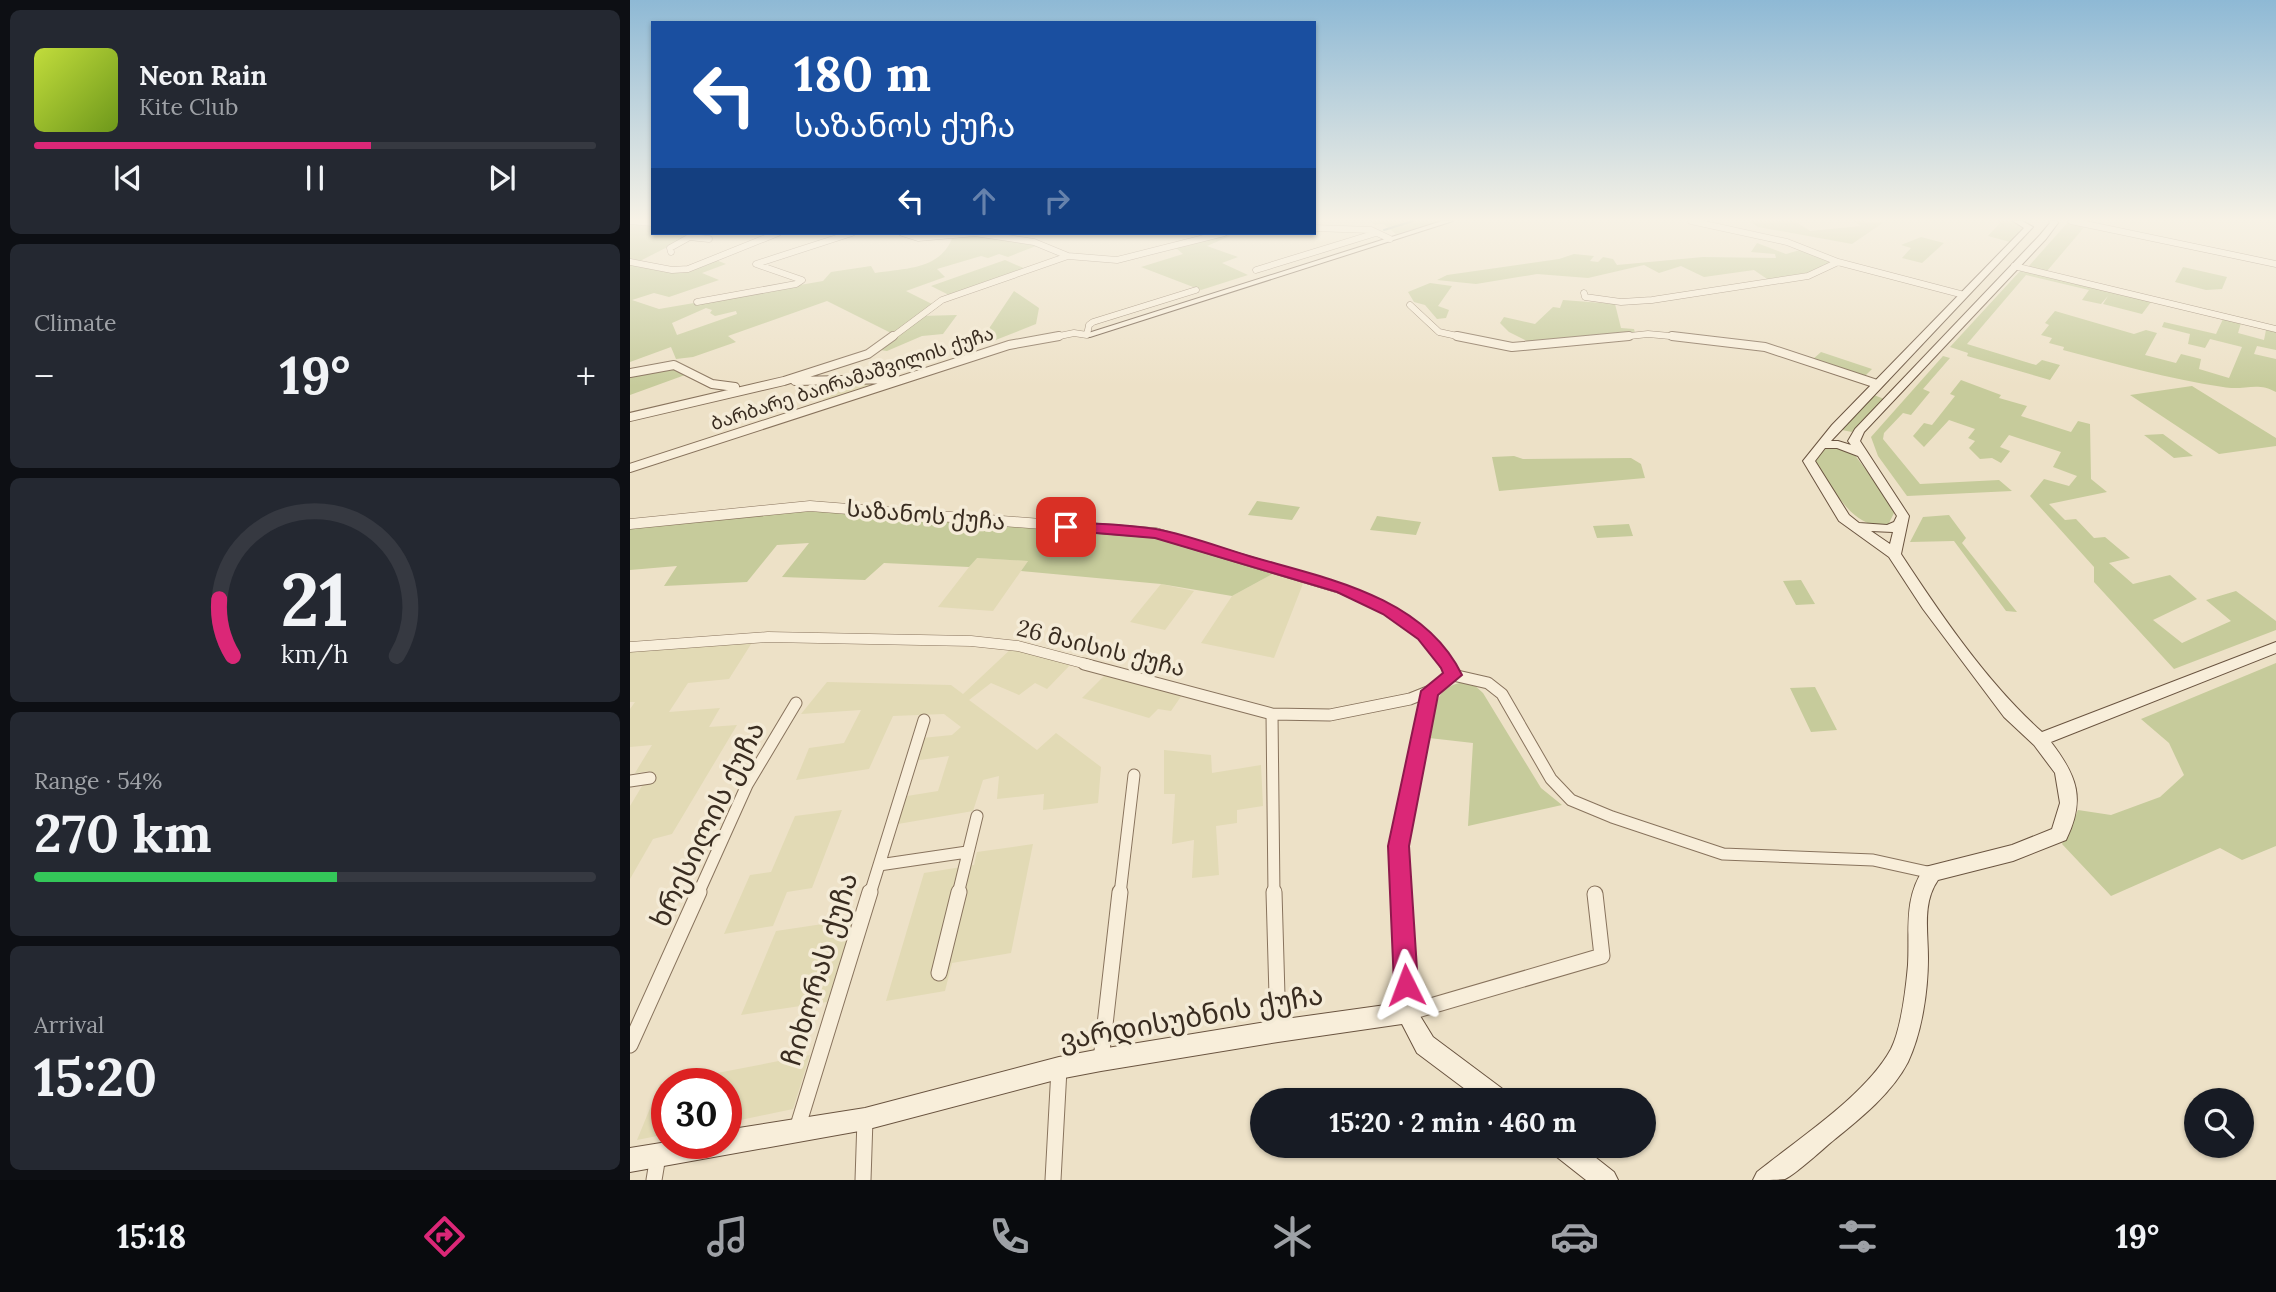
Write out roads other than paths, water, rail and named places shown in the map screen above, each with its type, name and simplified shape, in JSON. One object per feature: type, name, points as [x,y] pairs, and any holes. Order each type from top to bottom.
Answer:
[{"type":"street","points":[[697,302],[796,284],[802,280],[791,276]]},
{"type":"street","points":[[630,417],[784,381],[867,354],[942,300],[1011,276]]},
{"type":"street","name":"ბარბარე ბაირამაშვილის ქუჩა","points":[[630,468],[1009,345],[1074,333],[1087,335],[1273,276]]},
{"type":"street","points":[[1584,293],[1585,297],[1612,302],[1651,300],[1808,276]]},
{"type":"street","points":[[1892,276],[1982,300]]},
{"type":"street","points":[[1483,1088],[1425,1045],[1407,1013],[1398,846],[1430,691],[1453,675],[1488,684],[1502,694],[1551,779],[1571,800],[1612,817],[1723,854],[1873,860],[1931,873],[2013,853],[2060,834],[2069,803],[2063,771],[2040,740],[2010,713],[1928,606],[1894,554],[1844,517],[1809,461],[1836,427],[1983,276]]},
{"type":"street","points":[[1894,554],[1903,516],[1854,441],[1857,434],[2005,276]]},
{"type":"street","points":[[2056,276],[2276,329]]},
{"type":"street","points":[[1087,335],[1088,325],[1093,322],[1196,289]]},
{"type":"street","points":[[1410,305],[1439,332],[1512,346],[1648,334],[1765,347],[1873,389],[1889,399]]},
{"type":"street","points":[[1916,344],[1935,350]]},
{"type":"street","points":[[630,373],[674,365],[712,384],[753,387]]},
{"type":"street","points":[[784,381],[906,379]]},
{"type":"street","points":[[1836,427],[1849,435],[1857,434]]},
{"type":"street","points":[[1820,445],[1839,444],[1860,453]]},
{"type":"street","name":"საზანოს ქუჩა","points":[[630,524],[810,506],[1156,533],[1342,589],[1388,610],[1424,635],[1453,675]]},
{"type":"street","points":[[1844,517],[1857,525],[1889,529],[1900,524],[1903,516]]},
{"type":"street","name":"26 მაისის ქუჩა","points":[[630,647],[768,637],[994,643],[1018,646],[1272,714],[1330,715],[1410,699],[1430,691]]},
{"type":"street","points":[[2040,740],[2276,647]]},
{"type":"street","name":"ხრესილის ქუჩა","points":[[630,1045],[747,785],[796,703]]},
{"type":"street","points":[[1272,714],[1270,765],[1278,1031]]},
{"type":"street","points":[[878,865],[924,720]]},
{"type":"street","points":[[1101,1060],[1134,775]]},
{"type":"street","points":[[630,781],[650,778]]},
{"type":"street","points":[[939,973],[977,816]]},
{"type":"street","name":"ჩიხორას ქუჩა","points":[[797,1129],[878,865],[967,852]]},
{"type":"street","points":[[1765,1180],[1864,1098],[1900,1054],[1918,969],[1919,893],[1931,873]]},
{"type":"street","name":"ვარდისუბნის ქუჩა","points":[[742,1139],[865,1119],[1059,1068],[1101,1060],[1407,1013],[1602,956],[1595,894]]},
{"type":"street","points":[[1053,1180],[1059,1068]]},
{"type":"street","points":[[863,1180],[865,1119]]},
{"type":"street","name":"ვარდისუბნის ქუჩა","points":[[630,1160],[651,1156]]},
{"type":"street","points":[[1577,1158],[1606,1180]]},
{"type":"street","points":[[654,1180],[658,1159]]}]
